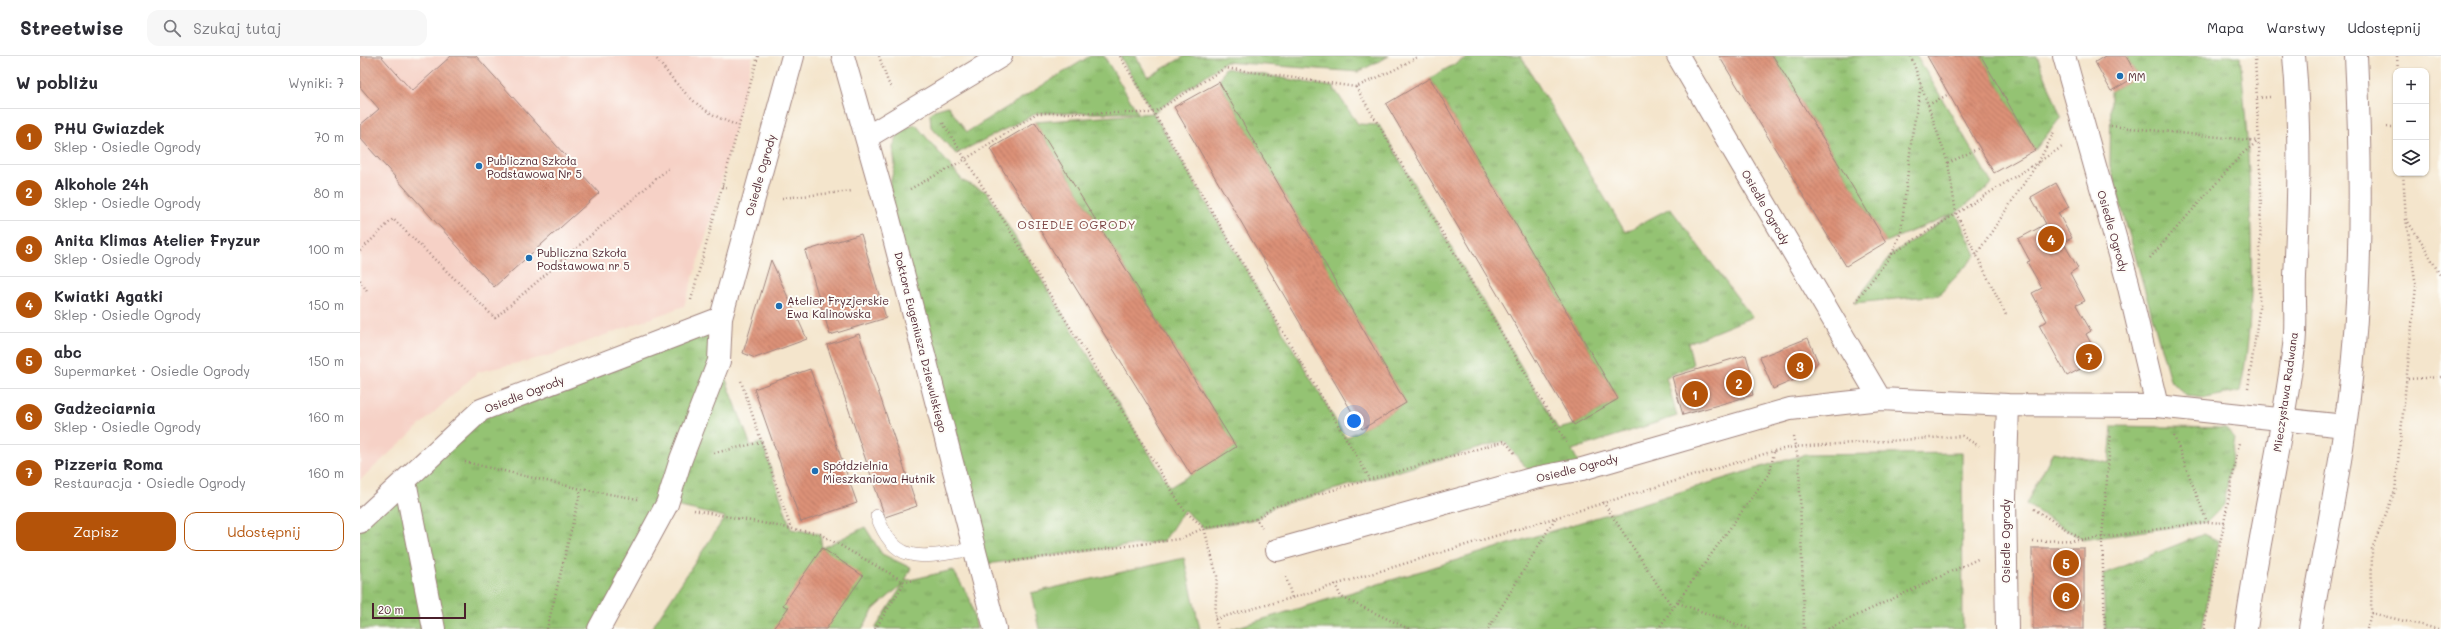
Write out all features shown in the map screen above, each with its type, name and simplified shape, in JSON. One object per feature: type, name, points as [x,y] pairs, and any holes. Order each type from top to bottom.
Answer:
[{"type":"street","name":"Osiedle Ogrody","points":[[599,629],[667,504],[681,459],[719,361],[721,318],[793,56]]},
{"type":"street","name":"Doktora Eugeniusza Dziewulskiego","points":[[843,56],[885,202],[995,629]]},
{"type":"street","points":[[867,136],[929,101],[1001,56]]},
{"type":"street","name":"Osiedle Ogrody","points":[[1678,56],[1880,399]]},
{"type":"street","name":"Osiedle Ogrody","points":[[2064,56],[2128,283],[2160,407]]},
{"type":"street","name":"Mieczysława Radwana","points":[[2246,629],[2252,588],[2284,418],[2294,344],[2295,278],[2299,223],[2298,96],[2294,56]]},
{"type":"street","points":[[2310,629],[2345,426],[2354,347],[2360,246],[2360,130],[2356,56]]},
{"type":"street","name":"Osiedle Ogrody","points":[[360,522],[481,410],[721,318]]},
{"type":"street","name":"Osiedle Ogrody","points":[[1277,550],[1535,478],[1582,469],[1790,409],[1880,399],[2008,405],[2160,407],[2284,418],[2345,426]]},
{"type":"street","name":"Osiedle Ogrody","points":[[2007,629],[2005,498],[2008,405]]},
{"type":"street","points":[[404,481],[434,629]]},
{"type":"lane","points":[[877,516],[884,534],[894,544],[904,552],[918,557],[975,549]]},
{"type":"path","points":[[654,56],[695,104],[715,118],[739,126]]},
{"type":"path","points":[[690,304],[758,56]]},
{"type":"path","points":[[879,56],[888,82],[892,89],[899,92]]},
{"type":"path","points":[[1120,56],[1370,479]]},
{"type":"path","points":[[755,193],[772,199],[863,191],[885,202],[966,159],[1036,113],[1153,113],[1226,68],[1356,87],[1394,70],[1419,56]]},
{"type":"path","points":[[1911,56],[1948,163],[1956,213],[2007,317]]},
{"type":"path","points":[[2204,629],[2244,414],[2258,311],[2261,192],[2255,56]]},
{"type":"path","points":[[2397,56],[2398,68]]},
{"type":"path","points":[[1837,327],[1892,254],[1901,232],[1912,135],[1921,84]]},
{"type":"path","points":[[1356,87],[1582,469]]},
{"type":"path","points":[[1928,104],[1949,94]]},
{"type":"path","points":[[929,101],[1184,510],[1204,528],[1216,576],[1215,619],[1218,629]]},
{"type":"path","points":[[1892,254],[2039,161],[2085,128],[2258,141]]},
{"type":"path","points":[[2128,283],[2242,154],[2258,141]]},
{"type":"path","points":[[1948,163],[1979,148]]},
{"type":"path","points":[[1976,255],[2039,161]]},
{"type":"path","points":[[360,251],[393,219],[495,318],[670,167]]},
{"type":"path","points":[[2367,629],[2371,613],[2372,549],[2395,491],[2408,379],[2416,286],[2406,219],[2403,176]]},
{"type":"path","points":[[2406,219],[2441,277]]},
{"type":"path","points":[[360,280],[368,293]]},
{"type":"path","points":[[2408,379],[2441,377]]},
{"type":"path","points":[[740,379],[791,529]]},
{"type":"path","points":[[2105,629],[2102,538],[2113,406]]},
{"type":"path","points":[[2160,407],[2207,522]]},
{"type":"path","points":[[1215,619],[1774,451],[1794,447],[1962,436],[1979,445],[1982,452]]},
{"type":"path","points":[[1256,519],[1273,507],[1505,441],[1535,478]]},
{"type":"path","points":[[681,459],[751,446],[762,442]]},
{"type":"path","points":[[1794,447],[1799,463],[1804,629]]},
{"type":"path","points":[[1658,629],[1770,472],[1774,451]]},
{"type":"path","points":[[433,455],[581,489],[667,504]]},
{"type":"path","points":[[547,629],[581,489]]},
{"type":"path","points":[[2005,498],[2026,504],[2083,540]]},
{"type":"path","points":[[1603,502],[1674,608]]},
{"type":"path","points":[[1488,629],[1556,517]]},
{"type":"path","points":[[1828,629],[2005,547],[2033,541],[2083,540],[2207,522],[2224,523]]},
{"type":"path","points":[[875,629],[905,582]]},
{"type":"path","points":[[1335,584],[1341,598],[1409,629]]},
{"type":"path","points":[[1678,603],[1750,629]]},
{"type":"path","points":[[2371,613],[2438,629]]},
{"type":"shaded area","name":"Publiczna Szkoła Podstawowa nr 5","points":[[360,56],[753,56],[714,210],[684,306],[548,356],[478,372],[360,480]]},
{"type":"green space","points":[[1090,56],[1104,56],[1138,113],[1037,113],[956,154],[931,127],[930,114],[934,110],[948,106],[967,132]]},
{"type":"green space","points":[[1120,56],[1136,56],[1148,77],[1185,56],[1389,56],[1358,72],[1225,62],[1153,113]]},
{"type":"green space","points":[[1469,56],[1521,56],[1625,232],[1670,208],[1752,317],[1688,343],[1693,365],[1666,377],[1677,416],[1572,450],[1582,469],[1535,478],[1504,441],[1273,507],[1256,519],[1204,528],[1184,510],[1164,541],[979,565],[885,202],[895,165],[893,147],[900,129],[916,125],[963,181],[987,192],[1170,487],[1236,447],[1035,122],[1153,113],[1346,438],[1406,403],[1219,82],[1225,68],[1333,87],[1358,124],[1379,125],[1558,429],[1574,425],[1618,399],[1430,78]]},
{"type":"green space","points":[[1773,56],[1917,56],[1992,184],[1956,213],[1976,255],[1939,295],[1854,303],[1892,254],[1953,214],[1886,242]]},
{"type":"green space","points":[[1981,56],[2037,56],[2061,117],[2035,150]]},
{"type":"green space","points":[[2126,56],[2240,56],[2245,108],[2251,219],[2251,293],[2248,343],[2240,391],[2206,398],[2186,396],[2170,380],[2110,166],[2111,91],[2137,76]]},
{"type":"green space","points":[[721,318],[719,361],[751,446],[762,442],[791,529],[820,534],[822,548],[865,527],[882,554],[911,568],[905,581],[953,570],[970,599],[977,629],[875,629],[904,583],[874,609],[862,629],[651,629],[725,517],[667,504],[599,629],[360,629],[360,522],[481,410]]},
{"type":"green space","points":[[2112,426],[2226,428],[2235,438],[2224,505],[2207,522],[2083,540],[2026,504],[2053,452],[2109,463]]},
{"type":"green space","points":[[1962,453],[1963,629],[1231,629],[1781,461],[1805,455]]},
{"type":"green space","points":[[2204,534],[2219,541],[2202,629],[2105,629],[2103,574]]},
{"type":"green space","points":[[1184,558],[1200,629],[1039,629],[1031,593]]},
{"type":"building","name":"Publiczna Szkoła Podstawowa Nr 5","points":[[360,56],[381,56],[412,91],[451,56],[476,56],[599,193],[494,287],[360,138],[360,125],[379,109],[360,87]]},
{"type":"building","points":[[1719,56],[1773,56],[1886,242],[1846,266]]},
{"type":"building","points":[[1927,56],[1981,56],[2035,150],[1994,173]]},
{"type":"building","points":[[2105,56],[2126,56],[2137,76],[2111,91],[2095,62]]},
{"type":"building","points":[[1430,78],[1618,399],[1574,425],[1386,104]]},
{"type":"building","points":[[1219,82],[1406,403],[1362,429],[1174,107]]},
{"type":"building","points":[[1035,122],[1236,447],[1191,475],[990,149]]},
{"type":"building","points":[[2056,183],[2069,207],[2058,213],[2072,238],[2063,242],[2078,268],[2070,273],[2085,301],[2076,305],[2091,331],[2086,334],[2099,359],[2067,376],[2039,325],[2047,321],[2032,293],[2042,288],[2027,262],[2030,261],[2018,239],[2046,224],[2031,197]]},
{"type":"building","points":[[861,234],[886,318],[830,335],[805,251]]},
{"type":"building","points":[[771,260],[807,339],[755,358],[743,353]]},
{"type":"building","points":[[859,334],[917,506],[885,517],[827,345]]},
{"type":"building","points":[[1808,338],[1818,362],[1808,374],[1773,389],[1760,357]]},
{"type":"building","points":[[1746,355],[1751,372],[1747,373],[1753,395],[1683,415],[1672,377]]},
{"type":"building","name":"Spółdzielnia Mieszkaniowa Hutnik","points":[[810,369],[857,503],[801,522],[754,389]]},
{"type":"building","points":[[822,548],[863,576],[826,629],[773,629],[788,608],[783,605]]},
{"type":"building","points":[[2032,548],[2084,548],[2084,629],[2033,629]]},
{"type":"place","name":"MM","points":[[2120,76]]},
{"type":"place","name":"Publiczna Szkoła Podstawowa Nr 5","points":[[479,166]]},
{"type":"place","name":"Kwiatki Agatki","points":[[2051,239]]},
{"type":"place","name":"Publiczna Szkoła Podstawowa nr 5","points":[[529,258]]},
{"type":"place","name":"Atelier Fryzjerskie Ewa Kalinowska","points":[[779,306]]},
{"type":"place","name":"Pizzeria Roma","points":[[2089,357]]},
{"type":"place","name":"Anita Klimas Atelier Fryzur","points":[[1800,366]]},
{"type":"place","name":"Alkohole 24h","points":[[1739,383]]},
{"type":"place","name":"PHU Gwiazdek","points":[[1695,394]]},
{"type":"place","name":"Spółdzielnia Mieszkaniowa Hutnik","points":[[815,471]]},
{"type":"place","name":"abc","points":[[2066,563]]},
{"type":"place","name":"Gadżeciarnia","points":[[2066,596]]},
{"type":"district","name":"OSIEDLE OGRODY","points":[[1077,224]]}]
